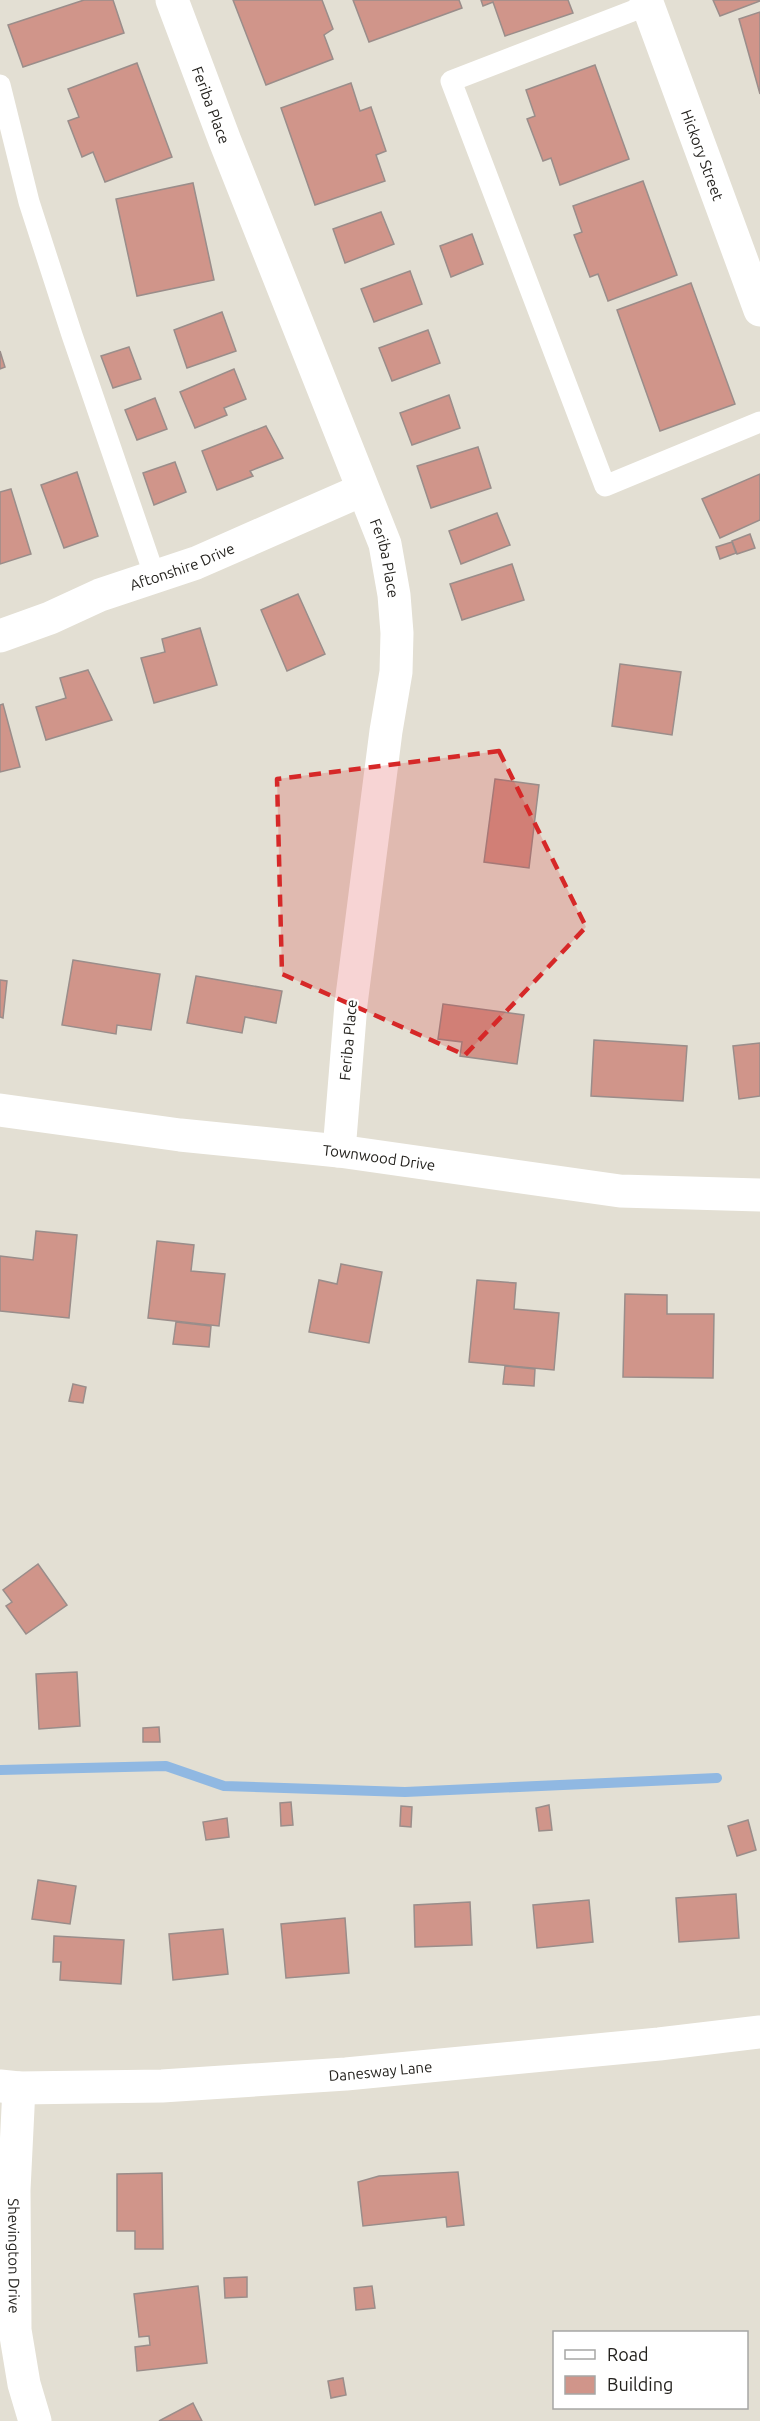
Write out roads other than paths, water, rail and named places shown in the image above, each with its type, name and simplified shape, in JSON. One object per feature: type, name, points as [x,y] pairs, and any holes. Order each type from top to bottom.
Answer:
[{"type":"street","name":"Feriba Place","points":[[172,0],[225,141],[385,544],[394,604],[397,633],[396,672],[384,743],[351,1004],[339,1152]]},
{"type":"street","name":"Hickory Street","points":[[647,2],[760,310]]},
{"type":"street","name":"Aftonshire Drive","points":[[0,636],[50,618],[100,595],[196,562],[362,490]]},
{"type":"street","name":"Townwood Drive","points":[[0,1110],[180,1135],[339,1152],[620,1191],[760,1195]]},
{"type":"street","name":"Danesway Lane","points":[[10,2087],[162,2086],[346,2074],[760,2032]]},
{"type":"street","name":"Shevington Drive","points":[[10,2087],[14,2190],[15,2330],[24,2384],[35,2421]]},
{"type":"lane","points":[[647,2],[451,81],[605,486],[760,422]]},
{"type":"lane","points":[[0,85],[29,202],[155,577]]},
{"type":"waterway","points":[[0,1770],[166,1766],[224,1786],[405,1792],[717,1778]]}]
